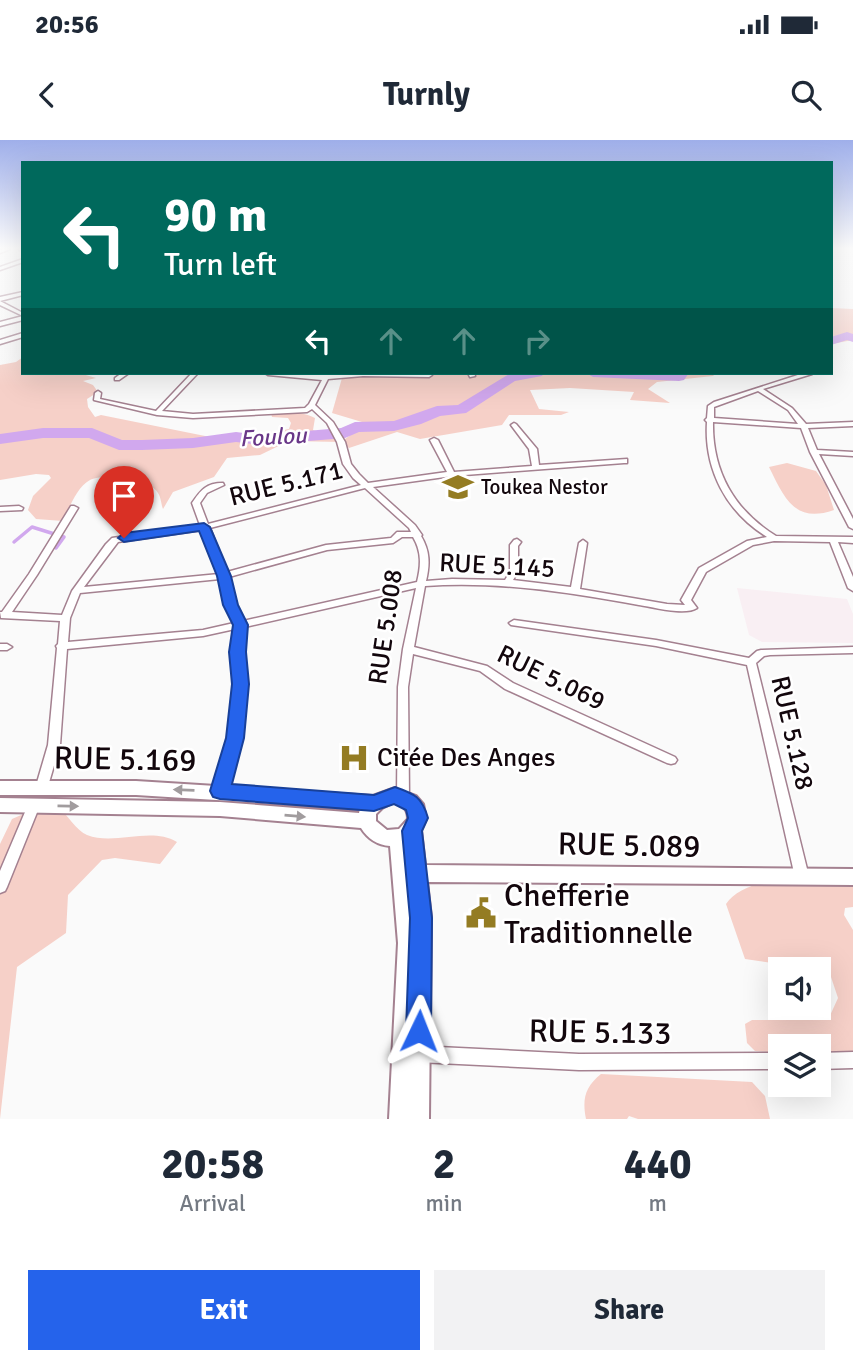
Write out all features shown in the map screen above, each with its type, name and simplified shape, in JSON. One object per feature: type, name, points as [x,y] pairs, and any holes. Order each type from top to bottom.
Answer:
[{"type":"main road","name":"RUE 5.169","points":[[0,788],[42,786],[220,791],[374,803]]},
{"type":"main road","points":[[387,796],[402,797],[414,805],[418,818],[405,834],[382,837],[370,828],[367,821],[369,808],[387,796]]},
{"type":"main road","name":"RUE 5.169","points":[[0,805],[220,809],[367,821]]},
{"type":"main road","points":[[405,834],[422,952],[417,1119]]},
{"type":"main road","points":[[401,1119],[411,872]]},
{"type":"main road","name":"RUE 5.089","points":[[411,872],[853,877]]},
{"type":"street","points":[[0,301],[18,295]]},
{"type":"street","points":[[0,301],[21,313]]},
{"type":"street","points":[[0,324],[21,314]]},
{"type":"street","points":[[0,342],[21,336]]},
{"type":"street","points":[[117,379],[122,375]]},
{"type":"street","points":[[157,413],[193,375]]},
{"type":"street","points":[[306,375],[344,375]]},
{"type":"street","points":[[396,375],[429,376]]},
{"type":"street","points":[[774,538],[756,528],[723,481],[712,459],[708,420],[713,402],[804,375]]},
{"type":"street","points":[[98,393],[97,400],[157,413],[193,416],[307,410],[325,376]]},
{"type":"street","points":[[760,390],[790,410],[804,426],[814,452],[853,527]]},
{"type":"street","name":"RUE 5.008","points":[[312,405],[330,422],[337,433],[342,455],[365,486],[418,535],[423,547],[425,566],[408,649],[404,687],[402,797]]},
{"type":"street","points":[[708,420],[804,426],[853,424]]},
{"type":"street","points":[[514,425],[533,449],[536,467]]},
{"type":"street","points":[[434,440],[452,474]]},
{"type":"street","points":[[814,452],[853,454]]},
{"type":"street","name":"RUE 5.171","points":[[42,786],[54,745],[65,618],[77,591],[115,540],[204,527],[365,486],[452,474],[624,461]]},
{"type":"street","points":[[220,485],[204,491],[196,503],[224,576],[230,605],[240,625],[240,709],[220,791]]},
{"type":"street","points":[[0,509],[19,508]]},
{"type":"street","points":[[2,615],[33,575],[74,508]]},
{"type":"street","points":[[77,591],[224,576],[326,548],[393,540],[400,534],[418,535]]},
{"type":"street","name":"RUE 5.145","points":[[61,646],[158,638],[240,625],[421,584],[467,580],[575,591],[667,607],[692,608],[685,600],[702,570],[750,543],[774,538],[853,540]]},
{"type":"street","points":[[833,539],[853,588]]},
{"type":"street","points":[[507,583],[514,572],[514,545],[517,542]]},
{"type":"street","points":[[575,591],[583,542]]},
{"type":"street","points":[[2,615],[65,618]]},
{"type":"street","points":[[514,623],[656,643],[751,662]]},
{"type":"street","name":"RUE 5.069","points":[[408,649],[483,668],[509,686],[671,760]]},
{"type":"street","name":"RUE 5.128","points":[[802,877],[751,662],[761,653],[853,650]]},
{"type":"street","points":[[0,887],[34,805]]},
{"type":"street","name":"RUE 5.133","points":[[418,1054],[579,1062],[768,1061]]},
{"type":"street","points":[[831,1061],[853,1060]]},
{"type":"shaded area","points":[[833,308],[853,309],[853,340],[833,344]]},
{"type":"shaded area","points":[[21,358],[21,375],[86,375],[96,378],[83,381],[93,385],[98,392],[87,399],[88,407],[95,417],[101,415],[215,438],[239,438],[289,429],[291,423],[288,418],[272,417],[271,413],[293,412],[315,418],[313,430],[341,442],[289,441],[260,455],[227,458],[214,477],[173,492],[163,509],[158,493],[146,484],[126,479],[96,478],[81,488],[63,521],[36,519],[28,510],[33,496],[51,478],[49,475],[36,474],[0,480],[0,365]]},
{"type":"shaded area","points":[[393,375],[714,375],[657,382],[648,389],[670,403],[630,400],[634,392],[570,388],[530,390],[539,409],[569,412],[561,415],[509,415],[502,425],[420,439],[397,432],[349,448],[341,442],[364,425],[362,422],[332,413],[342,378]]},
{"type":"shaded area","points":[[787,463],[816,471],[826,485],[834,510],[809,513],[792,505],[769,467]]},
{"type":"shaded area","points":[[737,588],[847,599],[853,614],[853,643],[762,642],[749,635]]},
{"type":"shaded area","points":[[59,807],[87,835],[98,838],[155,836],[177,842],[160,864],[115,858],[102,860],[68,895],[66,933],[17,967],[0,1119],[0,844],[12,819],[28,812]]},
{"type":"shaded area","points":[[853,876],[853,907],[845,908],[844,915],[853,930],[853,1058],[831,1057],[831,1034],[768,1034],[768,1052],[755,1051],[747,1043],[745,1024],[752,1020],[831,1020],[838,998],[831,977],[831,957],[768,957],[768,962],[745,959],[726,904],[736,894],[750,887],[803,877]]},
{"type":"shaded area","points":[[601,1074],[752,1082],[765,1096],[770,1119],[638,1119],[629,1116],[627,1119],[586,1119],[586,1094]]},
{"type":"waterway","name":"Foulou","points":[[833,340],[847,336],[853,338]]},
{"type":"waterway","name":"Foulou","points":[[0,439],[43,433],[92,433],[119,445],[142,445],[193,443],[236,437],[260,440],[345,433],[355,427],[394,426],[415,421],[437,411],[460,410],[511,377],[524,375]]},
{"type":"waterway","name":"Foulou","points":[[636,375],[680,375]]},
{"type":"waterway","points":[[14,542],[32,527],[64,537],[56,548]]},
{"type":"place","name":"Toukea Nestor","points":[[458,487]]},
{"type":"place","name":"Citée Des Anges","points":[[354,758]]},
{"type":"place","name":"Chefferie Traditionnelle","points":[[481,913]]},
{"type":"route","points":[[124,538],[204,527],[224,576],[230,605],[240,625],[240,709],[220,791],[374,803],[395,795],[414,805],[418,818],[412,831],[418,872],[422,963],[419,1031]]}]
